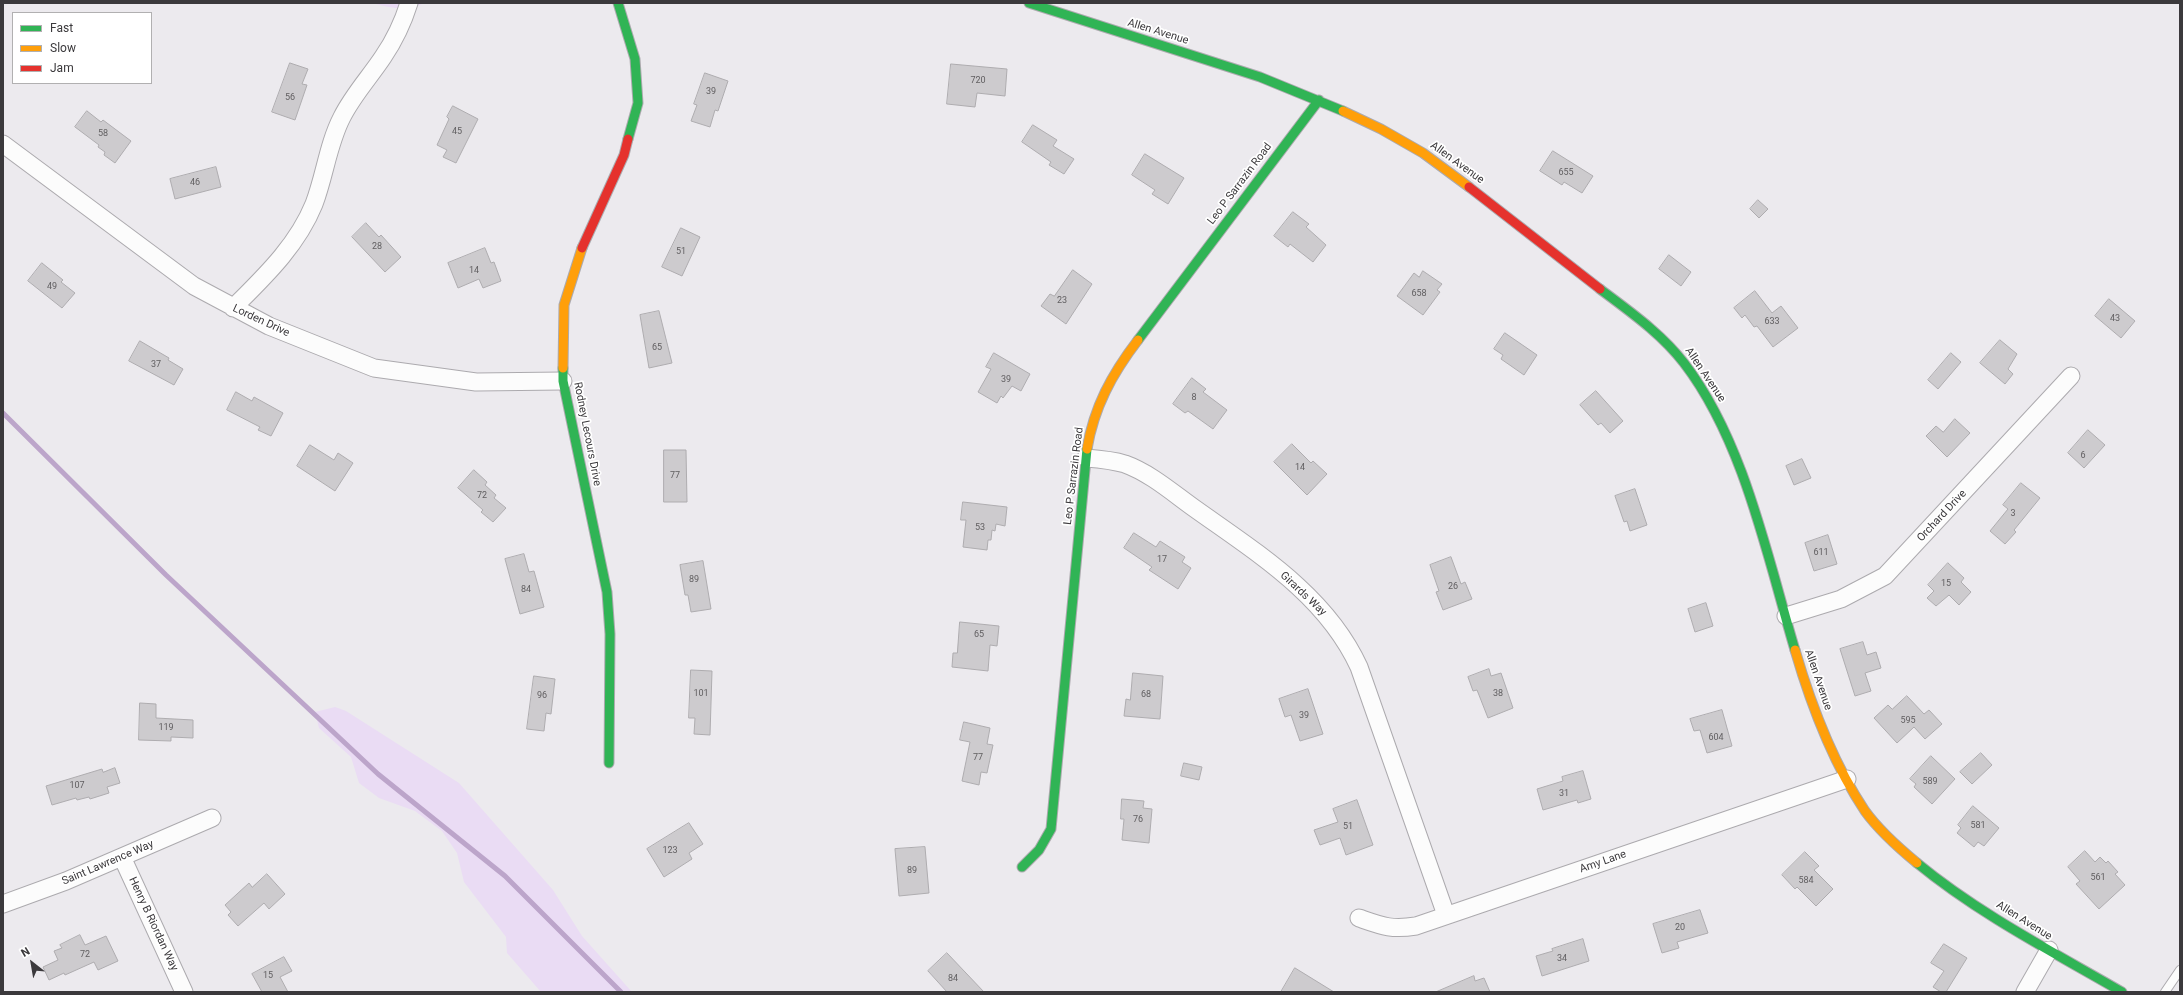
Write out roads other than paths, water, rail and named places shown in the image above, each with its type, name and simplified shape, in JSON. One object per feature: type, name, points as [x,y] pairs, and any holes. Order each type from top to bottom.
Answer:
[{"type":"street","points":[[233,308],[272,269],[305,221],[314,204],[332,142],[342,118],[363,84],[389,48],[409,3]]},
{"type":"street","name":"Rodney Lecours Drive","points":[[609,763],[610,634],[607,592],[563,381],[564,305],[582,247],[624,155],[638,103],[635,59],[618,3]]},
{"type":"street","name":"Allen Avenue","points":[[1029,3],[1131,37],[1206,58],[1318,100],[1381,129],[1423,153],[1621,304],[1664,340],[1688,368],[1723,426],[1754,510],[1805,684],[1847,779],[1866,812],[1903,851],[1933,876],[2002,922],[2122,992]]},
{"type":"street","name":"Leo P Sarrazin Road","points":[[1022,867],[1034,857],[1044,844],[1051,829],[1086,458],[1096,409],[1104,388],[1117,368],[1318,100]]},
{"type":"street","name":"Lorden Drive","points":[[3,144],[194,286],[269,326],[374,368],[476,382],[563,381]]},
{"type":"street","name":"Orchard Drive","points":[[1786,616],[1841,599],[1884,576],[2071,376]]},
{"type":"street","name":"Girards Way","points":[[1086,458],[1109,460],[1126,464],[1161,485],[1275,568],[1310,597],[1342,634],[1359,667],[1446,915]]},
{"type":"street","name":"Amy Lane","points":[[1359,918],[1381,926],[1397,929],[1416,926],[1847,779]]},
{"type":"street","name":"Saint Lawrence Way","points":[[3,904],[45,890],[212,818]]},
{"type":"street","name":"Henry B Riordan Way","points":[[122,857],[184,992]]},
{"type":"street","points":[[2025,992],[2049,950]]},
{"type":"lane","points":[[2165,992],[2180,970]]},
{"type":"waterway","points":[[3,413],[166,575],[378,774],[505,876],[621,992]]}]
